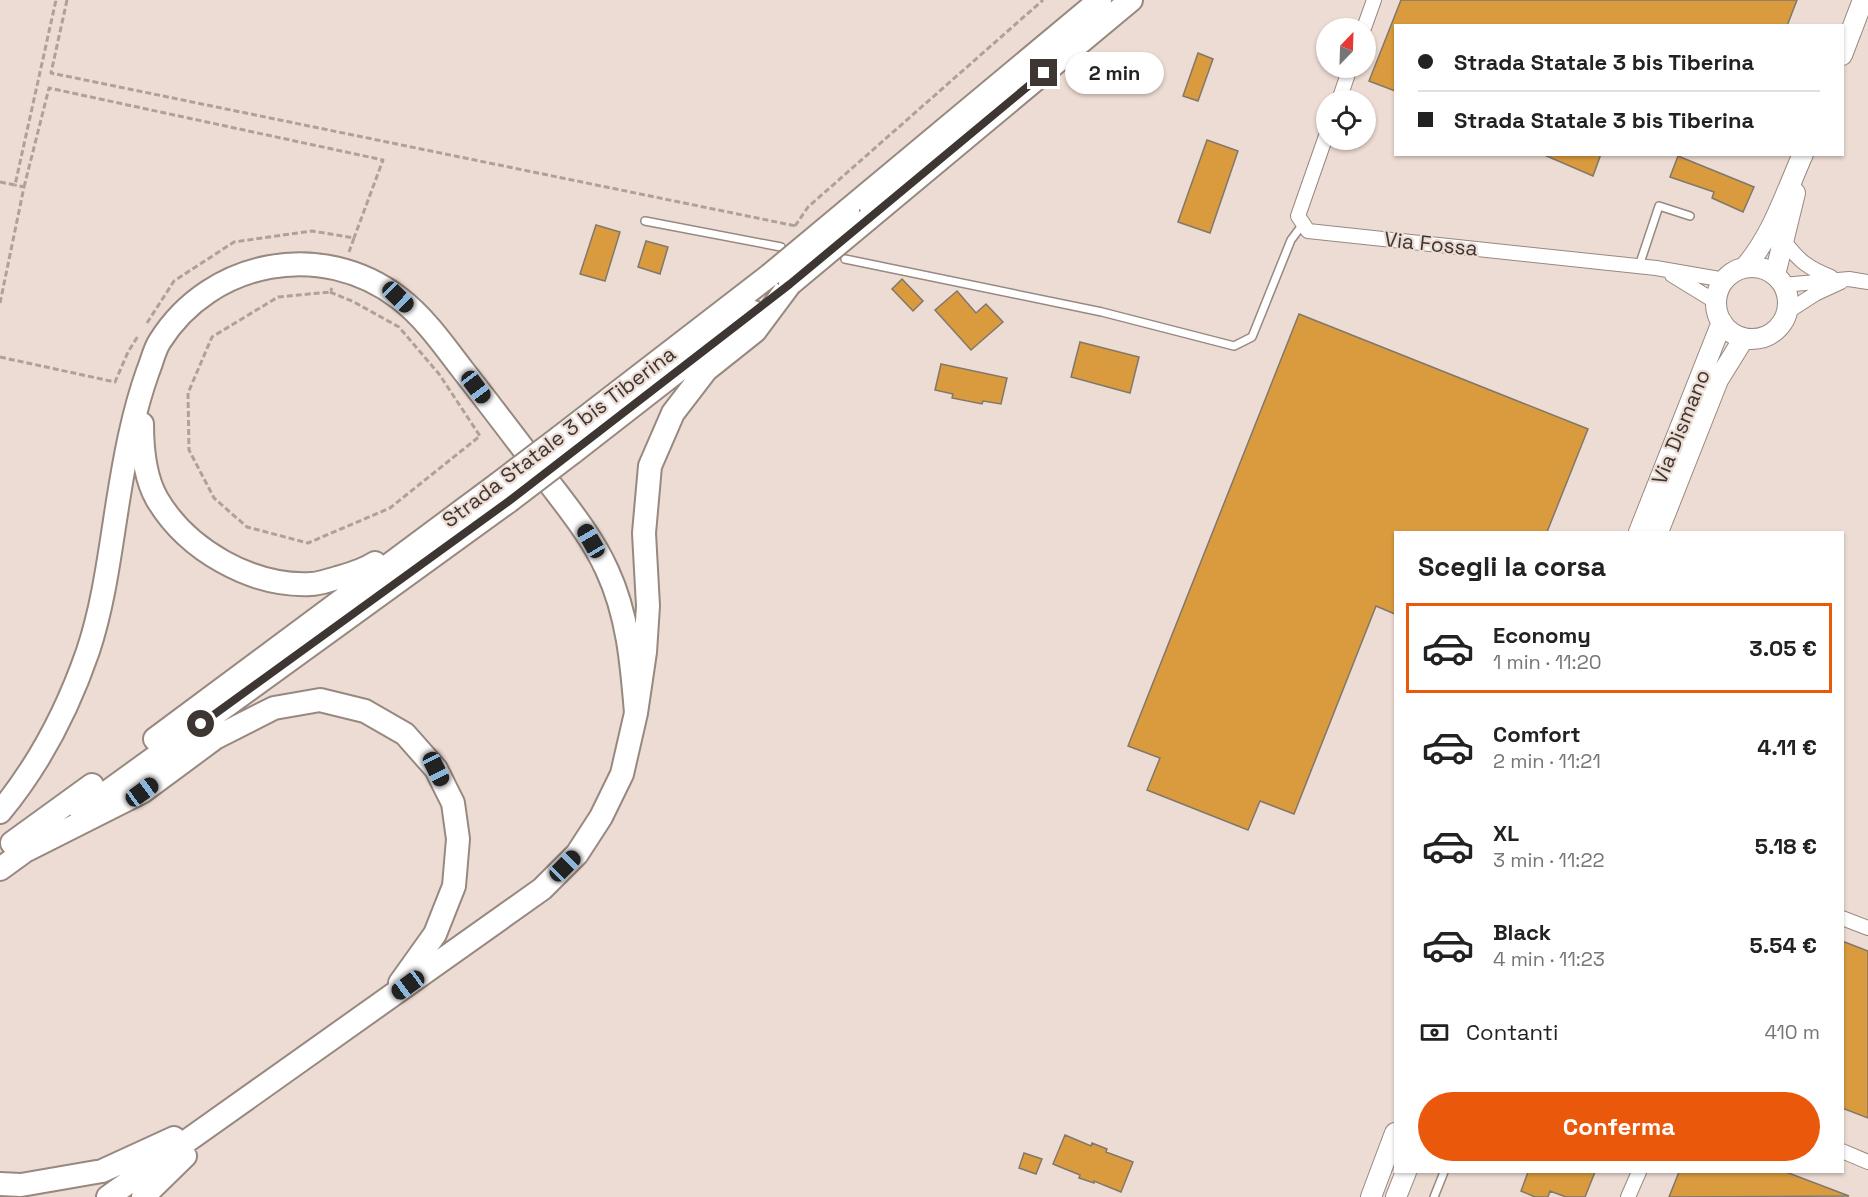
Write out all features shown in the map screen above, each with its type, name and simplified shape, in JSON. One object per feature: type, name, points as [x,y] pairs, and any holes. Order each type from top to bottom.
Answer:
[{"type":"highway","name":"Strada Statale 3 bis Tiberina","points":[[0,869],[504,493],[780,279],[858,214],[1100,0]]},
{"type":"highway","name":"Strada Statale 3 bis Tiberina","points":[[858,214],[1131,0]]},
{"type":"highway","points":[[0,812],[14,796],[45,747],[70,698],[88,649],[106,578],[126,452],[141,393],[159,343],[192,303],[231,278],[275,264],[319,264],[361,276],[398,297],[434,331],[583,527],[607,570],[622,608],[632,652],[636,713]]},
{"type":"highway","points":[[108,1197],[542,889],[577,854],[601,817],[622,774],[636,713],[645,652],[648,606],[644,533],[650,466],[673,413],[706,370],[754,331],[780,279]]},
{"type":"highway","points":[[141,393],[142,454],[157,499],[187,536],[224,564],[267,580],[312,584],[363,571],[504,493]]},
{"type":"highway","name":"Strada Statale 3 bis Tiberina","points":[[0,851],[504,493]]},
{"type":"highway","points":[[27,850],[142,792],[216,738],[274,708],[320,700],[364,711],[405,734],[436,769],[453,803],[458,839],[454,886],[435,934],[389,999]]},
{"type":"highway","points":[[0,1184],[21,1185],[102,1171],[230,1112]]},
{"type":"highway","points":[[143,1197],[230,1112]]},
{"type":"main road","points":[[1844,50],[1863,0]]},
{"type":"main road","points":[[1744,268],[1761,246],[1802,156]]},
{"type":"main road","points":[[1779,280],[1766,270],[1755,267],[1734,272],[1725,280],[1716,302],[1717,312],[1728,330],[1744,338],[1755,339],[1776,330],[1783,322],[1788,303],[1779,280],[1784,241],[1803,156]]},
{"type":"main road","name":"Via Dismano","points":[[1639,531],[1722,322]]},
{"type":"main road","name":"Via Dismano","points":[[1658,531],[1718,380],[1744,338]]},
{"type":"main road","points":[[1371,1197],[1393,1144]]},
{"type":"main road","points":[[1396,1197],[1406,1173]]},
{"type":"street","points":[[1368,18],[1374,0]]},
{"type":"street","points":[[1303,224],[1298,216],[1321,150]]},
{"type":"street","name":"Via Fossa","points":[[1303,224],[1308,231],[1639,266],[1725,280]]},
{"type":"street","points":[[1784,241],[1796,258],[1810,268],[1842,279]]},
{"type":"street","name":"Via Fossa","points":[[1656,268],[1716,302]]},
{"type":"street","points":[[1787,312],[1842,279]]},
{"type":"street","points":[[1779,280],[1842,279],[1868,282]]},
{"type":"street","points":[[1844,919],[1868,928]]},
{"type":"street","points":[[1844,1153],[1868,1162]]},
{"type":"street","points":[[1628,1197],[1639,1173]]},
{"type":"lane","points":[[1639,266],[1659,206],[1690,216]]},
{"type":"lane","points":[[645,221],[781,247]]},
{"type":"lane","points":[[845,259],[1102,312],[1234,346],[1252,337],[1291,240],[1303,224]]},
{"type":"lane","points":[[1434,1197],[1444,1173]]},
{"type":"path","points":[[15,184],[56,0]]},
{"type":"path","points":[[67,0],[51,73],[796,226]]},
{"type":"path","points":[[781,247],[808,207],[1043,0]]},
{"type":"path","points":[[0,303],[24,187],[49,88],[383,160],[354,238]]},
{"type":"path","points":[[0,182],[24,187]]},
{"type":"path","points":[[330,292],[342,271]]},
{"type":"path","points":[[330,292],[354,302],[399,327],[439,374],[480,436],[390,508],[308,543],[247,527],[214,498],[189,450],[188,393],[212,337],[278,297],[330,292]]},
{"type":"building","points":[[1401,0],[1797,0],[1788,24],[1394,24],[1394,91],[1369,81],[1370,78],[1376,78],[1376,63]]},
{"type":"building","points":[[1198,53],[1213,59],[1198,101],[1183,96]]},
{"type":"building","points":[[1207,140],[1238,151],[1210,233],[1178,222]]},
{"type":"building","points":[[1547,156],[1600,156],[1593,176]]},
{"type":"building","points":[[1678,156],[1754,187],[1743,212],[1712,198],[1714,192],[1670,177]]},
{"type":"building","points":[[596,225],[620,232],[605,281],[580,274]]},
{"type":"building","points":[[646,241],[668,247],[660,274],[638,267]]},
{"type":"building","points":[[902,279],[923,301],[913,311],[892,289]]},
{"type":"building","points":[[957,291],[976,313],[986,304],[1003,322],[971,350],[935,310]]},
{"type":"building","points":[[1299,314],[1588,429],[1547,531],[1394,531],[1394,614],[1376,606],[1294,814],[1260,801],[1248,830],[1147,790],[1160,758],[1128,746]]},
{"type":"building","points":[[1080,342],[1139,357],[1130,393],[1071,377]]},
{"type":"building","points":[[941,364],[1007,378],[1001,404],[983,401],[982,404],[952,398],[953,394],[935,390]]},
{"type":"building","points":[[1844,942],[1868,951],[1868,1118],[1844,1109]]},
{"type":"building","points":[[1065,1135],[1091,1146],[1092,1143],[1107,1149],[1106,1152],[1133,1162],[1121,1192],[1094,1181],[1094,1183],[1079,1178],[1080,1175],[1053,1164]]},
{"type":"building","points":[[1024,1153],[1042,1159],[1036,1174],[1019,1168]]},
{"type":"building","points":[[1528,1173],[1595,1173],[1585,1197],[1566,1197],[1550,1191],[1548,1197],[1535,1197],[1521,1191]]},
{"type":"building","points":[[1679,1173],[1789,1173],[1849,1196],[1669,1197]]},
{"type":"route","points":[[201,724],[509,501],[790,284],[1044,73]]}]
